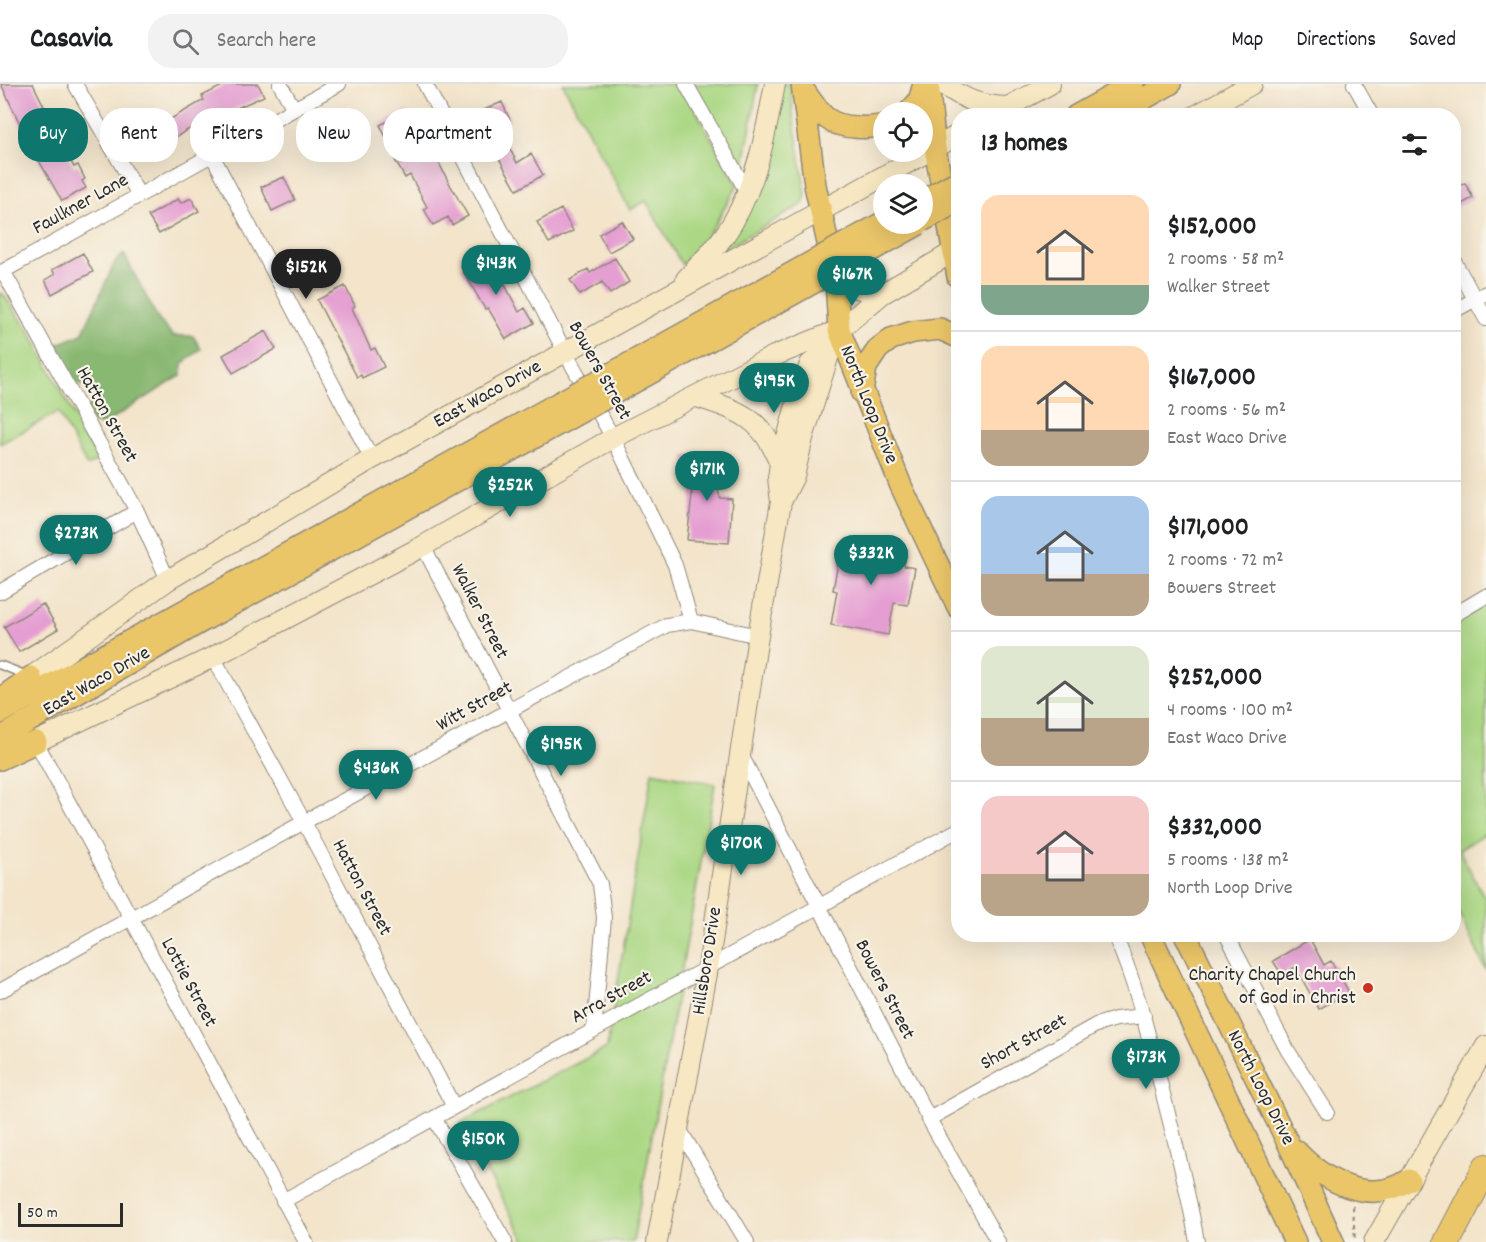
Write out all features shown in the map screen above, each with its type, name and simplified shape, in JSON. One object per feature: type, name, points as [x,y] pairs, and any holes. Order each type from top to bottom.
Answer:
[{"type":"highway","points":[[1447,1242],[1486,1167]]},
{"type":"main road","points":[[671,294],[714,250],[732,223],[747,192],[765,138],[775,84]]},
{"type":"main road","points":[[918,102],[926,84]]},
{"type":"main road","points":[[926,84],[934,148],[951,228]]},
{"type":"main road","points":[[942,84],[970,101],[993,108]]},
{"type":"main road","points":[[1006,108],[1050,84]]},
{"type":"main road","points":[[1090,108],[1133,84]]},
{"type":"main road","points":[[1127,108],[1170,84]]},
{"type":"main road","points":[[1209,108],[1252,84]]},
{"type":"main road","points":[[802,86],[818,111],[840,126],[873,128]]},
{"type":"main road","name":"North Loop Drive","points":[[802,86],[815,185],[836,279],[839,330],[862,393],[901,486],[951,592]]},
{"type":"main road","name":"East Waco Drive","points":[[31,677],[168,580],[372,459],[951,139]]},
{"type":"main road","points":[[933,195],[951,185]]},
{"type":"main road","name":"East Waco Drive","points":[[933,215],[951,205]]},
{"type":"main road","name":"East Waco Drive","points":[[0,738],[873,228]]},
{"type":"main road","name":"East Waco Drive","points":[[0,713],[898,234]]},
{"type":"main road","name":"East Waco Drive","points":[[36,742],[213,657],[423,546],[614,438],[774,356],[839,330],[882,294],[951,254]]},
{"type":"main road","points":[[836,279],[852,287],[882,294]]},
{"type":"main road","points":[[862,393],[866,368],[878,349],[891,339],[912,332],[940,329],[951,334]]},
{"type":"main road","name":"Hillsboro Drive","points":[[657,1242],[708,968],[758,636],[781,502],[794,476],[803,438],[824,374],[828,352],[839,330]]},
{"type":"main road","name":"Hillsboro Drive","points":[[781,502],[778,478],[780,464],[798,398],[810,364],[828,352]]},
{"type":"main road","points":[[697,397],[734,409],[756,423],[774,448],[780,464]]},
{"type":"main road","points":[[0,699],[31,677]]},
{"type":"main road","points":[[0,759],[36,742]]},
{"type":"main road","name":"North Loop Drive","points":[[1154,942],[1295,1242]]},
{"type":"main road","name":"North Loop Drive","points":[[1191,942],[1288,1142],[1348,1241]]},
{"type":"main road","points":[[1374,1242],[1486,1046]]},
{"type":"main road","points":[[1288,1142],[1310,1165],[1332,1180],[1363,1191],[1378,1192],[1396,1189],[1409,1180]]},
{"type":"main road","points":[[1267,1184],[1280,1242]]},
{"type":"main road","points":[[1388,1242],[1390,1214]]},
{"type":"street","points":[[75,84],[139,195]]},
{"type":"street","points":[[280,84],[294,109]]},
{"type":"street","name":"Faulkner Lane","points":[[284,115],[339,84]]},
{"type":"street","name":"Bowers Street","points":[[425,84],[565,352],[614,438],[675,565],[691,621]]},
{"type":"street","points":[[686,84],[747,192]]},
{"type":"street","points":[[1354,84],[1368,108]]},
{"type":"street","name":"Faulkner Lane","points":[[2,272],[199,162]]},
{"type":"street","points":[[216,162],[372,459]]},
{"type":"street","points":[[1461,270],[1480,296],[1486,319]]},
{"type":"street","name":"Hatton Street","points":[[2,272],[136,511],[168,580]]},
{"type":"street","points":[[1461,307],[1480,296]]},
{"type":"street","points":[[0,592],[136,511]]},
{"type":"street","name":"Walker Street","points":[[423,546],[600,884],[604,918],[594,1030]]},
{"type":"street","points":[[1461,611],[1486,596]]},
{"type":"street","name":"Witt Street","points":[[0,991],[304,822],[667,625],[691,621],[758,636]]},
{"type":"street","name":"Hatton Street","points":[[213,657],[304,822],[454,1107]]},
{"type":"street","name":"Lottie Street","points":[[36,742],[306,1242]]},
{"type":"street","name":"Bowers Street","points":[[740,753],[929,1119],[998,1242]]},
{"type":"street","name":"Arra Street","points":[[283,1201],[951,834]]},
{"type":"street","points":[[1118,942],[1129,967],[1144,1016],[1197,1242]]},
{"type":"street","name":"North Loop Drive","points":[[1230,942],[1288,1052],[1327,1112]]},
{"type":"street","name":"Short Street","points":[[929,1119],[1096,1026],[1116,1019],[1144,1016]]},
{"type":"street","points":[[434,1118],[505,1242]]},
{"type":"street","points":[[678,1127],[747,1242]]},
{"type":"lane","points":[[0,665],[31,677]]},
{"type":"path","points":[[1348,1241],[1352,1200]]},
{"type":"green space","points":[[563,84],[681,84],[737,184],[714,226],[682,265],[646,201],[630,210]]},
{"type":"green space","points":[[692,84],[758,84],[744,163],[734,160]]},
{"type":"green space","points":[[780,84],[791,84],[793,114],[806,196],[802,205],[724,249]]},
{"type":"green space","points":[[124,254],[158,319],[173,336],[193,336],[201,349],[182,364],[182,375],[104,424],[95,424],[86,412],[97,390],[70,381],[54,346],[82,334],[115,262]]},
{"type":"green space","points":[[0,293],[30,332],[98,460],[87,466],[58,412],[0,444]]},
{"type":"green space","points":[[1486,603],[1486,833],[1461,849],[1461,616]]},
{"type":"green space","points":[[652,772],[715,784],[633,1242],[526,1242],[460,1123],[607,1048]]},
{"type":"green space","points":[[1461,854],[1486,900],[1486,970],[1461,918]]},
{"type":"building","points":[[1,84],[33,84],[45,108],[18,108],[18,120]]},
{"type":"building","points":[[226,84],[258,84],[264,96],[237,108],[190,108],[190,129],[178,136],[178,115],[204,100],[202,96]]},
{"type":"building","points":[[502,102],[505,108],[488,108]]},
{"type":"building","points":[[531,154],[543,175],[517,190],[501,162],[513,162],[513,155],[517,163]]},
{"type":"building","points":[[40,162],[71,162],[74,167],[78,165],[85,179],[82,181],[86,188],[62,201]]},
{"type":"building","points":[[396,162],[438,162],[468,216],[452,225],[448,217],[433,225],[424,209],[427,207],[410,175],[405,178]]},
{"type":"building","points":[[284,177],[295,200],[272,211],[261,187]]},
{"type":"building","points":[[1465,183],[1473,198],[1461,204],[1461,185]]},
{"type":"building","points":[[191,198],[199,211],[159,234],[148,216],[178,199],[181,203]]},
{"type":"building","points":[[561,209],[573,231],[549,243],[537,222]]},
{"type":"building","points":[[622,221],[633,239],[609,252],[599,234]]},
{"type":"building","points":[[488,252],[519,312],[525,308],[534,323],[506,339],[488,308],[485,309],[461,267]]},
{"type":"building","points":[[83,253],[93,272],[52,294],[45,280],[55,274],[52,270]]},
{"type":"building","points":[[615,258],[629,282],[610,294],[602,282],[580,295],[570,280],[588,269],[590,273]]},
{"type":"building","points":[[345,286],[371,350],[375,348],[384,367],[362,378],[361,375],[357,377],[317,300]]},
{"type":"building","points":[[266,331],[276,349],[233,373],[223,355]]},
{"type":"building","points":[[710,452],[720,498],[732,499],[729,543],[687,540],[692,495],[684,456]]},
{"type":"building","points":[[847,539],[907,549],[904,566],[915,568],[908,605],[894,603],[888,635],[831,625],[837,591],[833,590],[839,557],[844,557]]},
{"type":"building","points":[[43,604],[58,629],[19,652],[4,627]]},
{"type":"building","points":[[1305,942],[1312,942],[1324,965],[1331,961],[1349,992],[1319,1009],[1295,967],[1282,975],[1273,961]]},
{"type":"place","name":"Charity Chapel Church of God in Christ","points":[[1368,988]]}]
